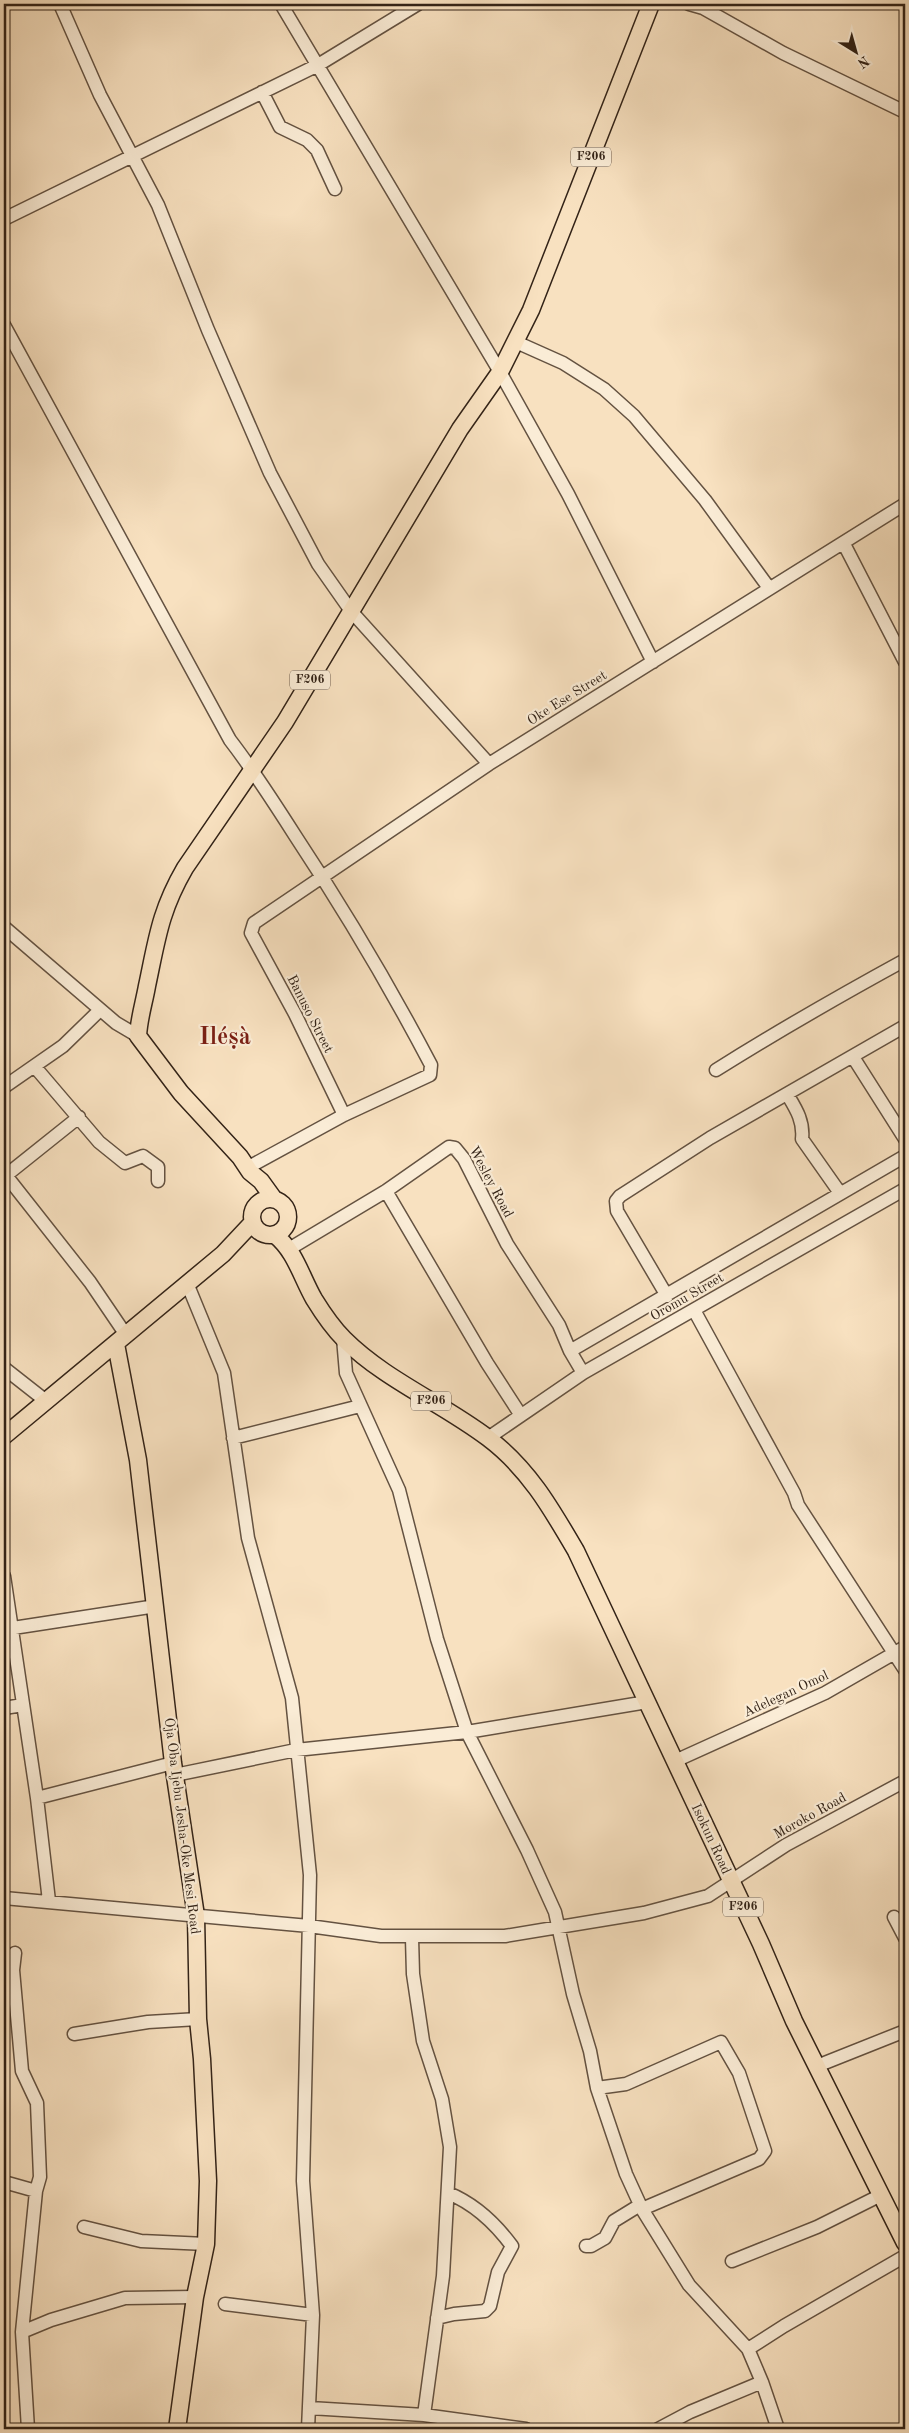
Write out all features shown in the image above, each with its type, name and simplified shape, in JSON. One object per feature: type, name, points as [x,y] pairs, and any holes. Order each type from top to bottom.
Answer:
[{"type":"main road","name":"F206","points":[[488,1438],[373,1362],[343,1338],[314,1299],[289,1249],[287,1209],[280,1201],[274,1199],[261,1181],[248,1170],[240,1157],[181,1093],[138,1036],[140,1010],[147,989],[159,923],[172,890],[204,838],[253,771],[351,611],[384,553],[425,490],[460,429],[500,372],[517,339],[531,310],[652,4]]},
{"type":"main road","points":[[248,1170],[254,1215]]},
{"type":"main road","points":[[4,1436],[223,1254],[264,1200],[274,1199]]},
{"type":"main road","name":"F206","points":[[254,1215],[256,1229],[270,1235],[289,1249]]},
{"type":"main road","points":[[223,1254],[283,1230],[288,1222]]},
{"type":"main road","name":"Oja Oba Ijebu Jesha-Oke Mesi Road","points":[[121,1339],[156,1606],[174,1769],[196,1916],[198,2020],[202,2060],[208,2181],[206,2244],[195,2297],[177,2429]]},
{"type":"main road","name":"Isokun Road","points":[[488,1438],[525,1472],[539,1488],[576,1551],[761,1944],[794,2021],[905,2243]]},
{"type":"street","points":[[60,4],[100,95],[158,205],[208,330],[270,473],[318,564],[351,611],[489,764]]},
{"type":"street","points":[[281,4],[500,372],[568,494],[653,662]]},
{"type":"street","points":[[4,219],[318,65],[418,4]]},
{"type":"street","points":[[690,4],[705,6],[783,53],[905,112]]},
{"type":"street","points":[[262,92],[280,127],[307,140],[317,150],[335,189]]},
{"type":"street","points":[[4,325],[230,740],[253,771],[322,875],[399,1003],[431,1065],[430,1075],[344,1115],[248,1170]]},
{"type":"street","points":[[517,339],[580,373],[604,389],[634,416],[705,500],[770,588]]},
{"type":"street","name":"Oke Ese Street","points":[[251,927],[322,875],[489,764],[770,588],[844,544],[905,504]]},
{"type":"street","points":[[844,544],[905,662]]},
{"type":"street","points":[[4,927],[100,1010],[138,1036]]},
{"type":"street","name":"Banuso Street","points":[[251,927],[251,934],[296,1014],[344,1115]]},
{"type":"street","points":[[716,1070],[794,1022],[853,991],[905,960]]},
{"type":"street","points":[[4,1087],[63,1046],[100,1010]]},
{"type":"street","points":[[667,1296],[617,1211],[616,1201],[662,1167],[905,1026]]},
{"type":"street","points":[[852,1057],[905,1139]]},
{"type":"street","points":[[35,1067],[99,1142],[118,1159],[125,1162],[143,1156],[158,1167],[158,1181]]},
{"type":"street","points":[[787,1094],[799,1114],[803,1128],[802,1139],[840,1193]]},
{"type":"street","points":[[79,1117],[4,1176],[90,1282],[121,1339]]},
{"type":"street","name":"Wesley Road","points":[[289,1249],[386,1191],[449,1147],[455,1148],[464,1159],[507,1244],[558,1324],[570,1351],[584,1373]]},
{"type":"street","points":[[570,1351],[905,1156]]},
{"type":"street","name":"Oromu Street","points":[[488,1438],[520,1414],[584,1373],[905,1189]]},
{"type":"street","points":[[386,1191],[487,1363],[520,1414]]},
{"type":"street","points":[[187,1283],[224,1373],[248,1538],[292,1698],[310,1875],[304,2181],[313,2315],[308,2429]]},
{"type":"street","points":[[694,1310],[794,1493],[798,1506],[900,1650],[905,1670]]},
{"type":"street","points":[[343,1338],[346,1373],[399,1490],[420,1566],[437,1639],[467,1732],[550,1898],[597,2088],[626,2174],[641,2207],[689,2285],[748,2349],[762,2382],[778,2429]]},
{"type":"street","points":[[4,1368],[46,1401]]},
{"type":"street","points":[[233,1438],[360,1406]]},
{"type":"street","points":[[4,1576],[5,1598],[13,1628],[37,1798],[49,1901]]},
{"type":"street","points":[[13,1628],[156,1606]]},
{"type":"street","name":"Adelegan Omol","points":[[675,1761],[825,1693],[900,1650]]},
{"type":"street","points":[[37,1798],[174,1769],[296,1750],[467,1732],[647,1702]]},
{"type":"street","points":[[4,1708],[23,1705]]},
{"type":"street","name":"Moroko Road","points":[[4,1898],[309,1926],[371,1935],[412,1938],[505,1936],[644,1914],[708,1896],[786,1845],[905,1781]]},
{"type":"street","points":[[894,1917],[905,1938]]},
{"type":"street","points":[[412,1938],[413,1974],[423,2041],[442,2100],[450,2147],[443,2276],[424,2416]]},
{"type":"street","points":[[4,1961],[15,1953],[13,1970],[22,2071],[37,2103],[40,2177],[36,2191],[22,2332],[28,2429]]},
{"type":"street","points":[[74,2034],[148,2022],[198,2020]]},
{"type":"street","points":[[817,2066],[905,2031]]},
{"type":"street","points":[[586,2246],[591,2246],[605,2238],[614,2221],[641,2207],[759,2159],[765,2151],[739,2073],[720,2042],[626,2084],[597,2088]]},
{"type":"street","points":[[4,2182],[36,2191]]},
{"type":"street","points":[[437,2318],[454,2314],[485,2311],[490,2306],[498,2272],[512,2249],[504,2235],[480,2211],[466,2200],[448,2192]]},
{"type":"street","points":[[732,2261],[817,2227],[881,2195]]},
{"type":"street","points":[[84,2227],[141,2240],[206,2244]]},
{"type":"street","points":[[748,2349],[905,2256]]},
{"type":"street","points":[[22,2332],[52,2320],[125,2298],[195,2297]]},
{"type":"street","points":[[225,2304],[313,2315]]},
{"type":"street","points":[[658,2429],[690,2412],[762,2382]]},
{"type":"street","points":[[310,2408],[424,2416],[526,2429]]},
{"type":"district","name":"Iléṣà","points":[[225,1038]]}]
